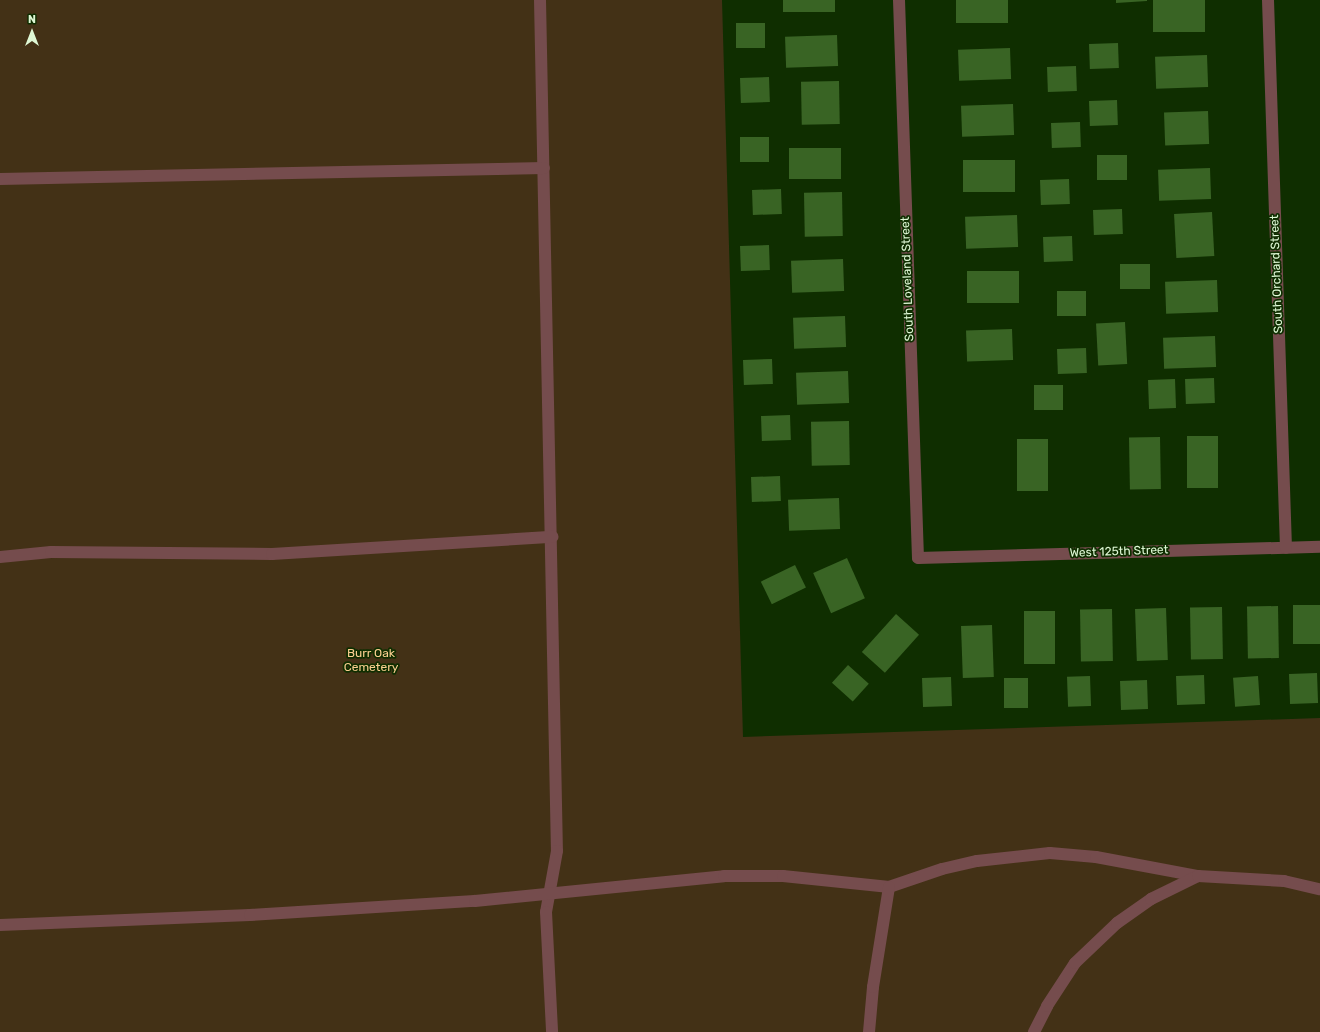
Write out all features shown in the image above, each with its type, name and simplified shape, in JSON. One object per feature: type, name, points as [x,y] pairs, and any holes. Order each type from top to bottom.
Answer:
[{"type":"street","points":[[540,0],[552,537],[557,851],[548,894],[546,912],[552,1032]]},
{"type":"street","name":"South Loveland Street","points":[[899,0],[918,558]]},
{"type":"street","name":"South Orchard Street","points":[[1268,0],[1286,548]]},
{"type":"street","points":[[0,179],[544,168]]},
{"type":"street","points":[[0,557],[51,552],[272,554],[552,537]]},
{"type":"street","name":"West 125th Street","points":[[918,558],[1320,547]]},
{"type":"street","points":[[0,925],[250,915],[548,894],[724,876],[783,876],[889,887],[942,869],[977,861],[1050,853],[1096,857],[1198,876],[1284,881],[1320,888]]},
{"type":"street","points":[[1034,1032],[1047,1006],[1075,963],[1117,924],[1151,899],[1198,876]]},
{"type":"street","points":[[869,1032],[873,987],[889,887]]},
{"type":"green space","name":"Burr Oak Cemetery","points":[[0,0],[722,0],[743,737],[1320,718],[1320,1032],[0,1032]]},
{"type":"building","points":[[783,0],[835,0],[835,12],[783,12]]},
{"type":"building","points":[[956,0],[1008,0],[1008,23],[956,23]]},
{"type":"building","points":[[1116,0],[1147,0],[1147,1],[1116,3]]},
{"type":"building","points":[[1153,0],[1205,0],[1205,32],[1153,32]]},
{"type":"building","points":[[736,23],[765,23],[765,48],[736,48]]},
{"type":"building","points":[[837,35],[838,66],[786,68],[785,37]]},
{"type":"building","points":[[1118,43],[1119,68],[1090,69],[1089,44]]},
{"type":"building","points":[[1010,48],[1011,79],[959,81],[958,50]]},
{"type":"building","points":[[1207,55],[1208,87],[1156,89],[1155,57]]},
{"type":"building","points":[[1076,66],[1077,91],[1048,92],[1047,67]]},
{"type":"building","points":[[769,77],[770,102],[741,103],[740,78]]},
{"type":"building","points":[[839,81],[840,124],[802,125],[801,82]]},
{"type":"building","points":[[1117,100],[1118,125],[1090,126],[1089,101]]},
{"type":"building","points":[[1013,104],[1014,135],[962,137],[961,106]]},
{"type":"building","points":[[1208,111],[1209,144],[1165,146],[1164,113]]},
{"type":"building","points":[[1080,122],[1081,147],[1052,148],[1051,123]]},
{"type":"building","points":[[740,137],[769,137],[769,162],[740,162]]},
{"type":"building","points":[[789,148],[841,148],[841,179],[789,179]]},
{"type":"building","points":[[1097,155],[1127,155],[1127,180],[1097,180]]},
{"type":"building","points":[[963,160],[1015,160],[1015,192],[963,192]]},
{"type":"building","points":[[1210,168],[1211,199],[1159,201],[1158,170]]},
{"type":"building","points":[[1069,179],[1070,204],[1041,205],[1040,180]]},
{"type":"building","points":[[781,189],[782,214],[753,215],[752,190]]},
{"type":"building","points":[[842,192],[843,236],[805,237],[804,193]]},
{"type":"building","points":[[1122,209],[1123,234],[1094,235],[1093,210]]},
{"type":"building","points":[[1212,212],[1214,256],[1176,258],[1174,214]]},
{"type":"building","points":[[1017,215],[1018,247],[966,249],[965,217]]},
{"type":"building","points":[[1072,236],[1073,261],[1044,262],[1043,237]]},
{"type":"building","points":[[769,245],[770,270],[741,271],[740,246]]},
{"type":"building","points":[[843,259],[844,291],[792,293],[791,261]]},
{"type":"building","points":[[1120,264],[1150,264],[1150,289],[1120,289]]},
{"type":"building","points":[[967,271],[1019,271],[1019,303],[967,303]]},
{"type":"building","points":[[1217,280],[1218,312],[1166,314],[1165,282]]},
{"type":"building","points":[[1057,291],[1086,291],[1086,316],[1057,316]]},
{"type":"building","points":[[845,316],[846,347],[794,349],[793,318]]},
{"type":"building","points":[[1125,322],[1127,364],[1098,365],[1096,324]]},
{"type":"building","points":[[1012,329],[1013,360],[967,362],[966,331]]},
{"type":"building","points":[[1215,336],[1216,367],[1164,369],[1163,338]]},
{"type":"building","points":[[1086,348],[1087,373],[1058,374],[1057,349]]},
{"type":"building","points":[[772,359],[773,384],[744,385],[743,360]]},
{"type":"building","points":[[848,371],[849,403],[797,405],[796,373]]},
{"type":"building","points":[[1214,378],[1215,403],[1186,404],[1185,379]]},
{"type":"building","points":[[1175,379],[1176,408],[1149,409],[1148,380]]},
{"type":"building","points":[[1034,385],[1063,385],[1063,410],[1034,410]]},
{"type":"building","points":[[790,415],[791,440],[762,441],[761,416]]},
{"type":"building","points":[[849,421],[850,465],[812,466],[811,422]]},
{"type":"building","points":[[1187,436],[1218,436],[1218,488],[1187,488]]},
{"type":"building","points":[[1160,437],[1161,489],[1130,490],[1129,438]]},
{"type":"building","points":[[1017,439],[1048,439],[1048,491],[1017,491]]},
{"type":"building","points":[[780,476],[781,501],[752,502],[751,477]]},
{"type":"building","points":[[839,498],[840,529],[789,531],[788,500]]},
{"type":"building","points":[[847,558],[865,598],[831,613],[813,573]]},
{"type":"building","points":[[795,565],[806,587],[772,604],[761,582]]},
{"type":"building","points":[[1293,605],[1320,605],[1320,644],[1293,644]]},
{"type":"building","points":[[1278,606],[1279,658],[1248,659],[1247,607]]},
{"type":"building","points":[[1222,607],[1223,659],[1191,660],[1190,608]]},
{"type":"building","points":[[1166,608],[1168,660],[1137,661],[1135,609]]},
{"type":"building","points":[[1112,609],[1113,661],[1081,662],[1080,610]]},
{"type":"building","points":[[1024,611],[1055,611],[1055,664],[1024,664]]},
{"type":"building","points":[[896,614],[919,635],[885,673],[862,652]]},
{"type":"building","points":[[992,625],[994,677],[963,678],[961,626]]},
{"type":"building","points":[[848,665],[869,684],[853,702],[832,683]]},
{"type":"building","points":[[1317,673],[1318,703],[1290,704],[1289,674]]},
{"type":"building","points":[[1204,675],[1205,704],[1177,705],[1176,676]]},
{"type":"building","points":[[1090,676],[1091,706],[1068,707],[1067,677]]},
{"type":"building","points":[[1258,676],[1260,705],[1235,707],[1233,678]]},
{"type":"building","points":[[951,677],[952,706],[923,707],[922,678]]},
{"type":"building","points":[[1004,678],[1028,678],[1028,708],[1004,708]]},
{"type":"building","points":[[1147,680],[1148,709],[1121,710],[1120,681]]}]
